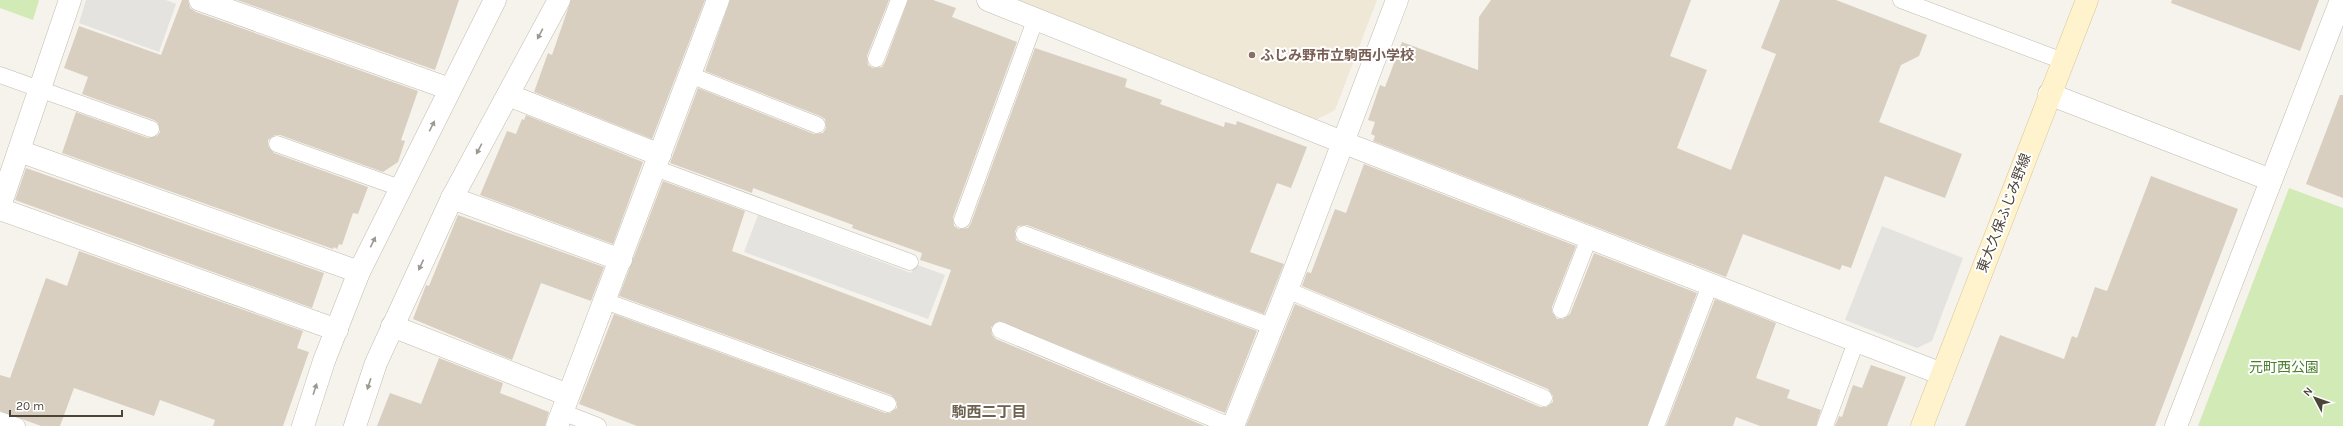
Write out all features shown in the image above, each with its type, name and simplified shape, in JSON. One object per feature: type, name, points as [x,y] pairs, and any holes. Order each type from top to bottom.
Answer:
[{"type":"main road","name":"東大久保ふじみ野線","points":[[1922,426],[2086,0]]},
{"type":"street","points":[[70,0],[0,208],[337,330]]},
{"type":"street","points":[[200,0],[450,89]]},
{"type":"street","points":[[303,426],[324,361],[359,272],[495,0]]},
{"type":"street","points":[[355,426],[376,363],[452,198],[559,0]]},
{"type":"street","points":[[392,326],[562,411],[606,301],[718,0]]},
{"type":"street","points":[[988,0],[1342,142],[1710,285],[1857,339],[1942,374]]},
{"type":"street","points":[[1231,426],[1273,327],[1397,0]]},
{"type":"street","points":[[2176,426],[2341,0]]},
{"type":"street","points":[[508,94],[657,161]]},
{"type":"street","points":[[2049,94],[2271,180]]},
{"type":"street","points":[[19,151],[359,272]]},
{"type":"street","points":[[452,198],[621,260]]},
{"type":"lane","points":[[876,59],[899,0]]},
{"type":"lane","points":[[1901,0],[2063,61]]},
{"type":"lane","points":[[962,220],[1036,18]]},
{"type":"lane","points":[[0,75],[151,129]]},
{"type":"lane","points":[[690,75],[817,125]]},
{"type":"lane","points":[[277,144],[400,188]]},
{"type":"lane","points":[[657,161],[910,262]]},
{"type":"lane","points":[[1024,234],[1273,327]]},
{"type":"lane","points":[[1561,310],[1589,238]]},
{"type":"lane","points":[[1656,426],[1710,285]]},
{"type":"lane","points":[[1287,290],[1544,398]]},
{"type":"lane","points":[[606,301],[888,404]]},
{"type":"lane","points":[[1000,330],[1231,426]]},
{"type":"lane","points":[[1825,426],[1857,339]]},
{"type":"lane","points":[[562,411],[598,426]]},
{"type":"lane","points":[[0,420],[17,426]]},
{"type":"shaded area","points":[[86,0],[166,0],[176,4],[159,52],[79,23]]},
{"type":"shaded area","name":"ふじみ野市立駒西小学校","points":[[1006,0],[1377,0],[1335,110],[1316,120]]},
{"type":"shaded area","points":[[758,215],[911,273],[915,264],[945,275],[928,319],[744,252]]},
{"type":"shaded area","points":[[1882,226],[1963,258],[1932,341],[1917,348],[1845,320]]},
{"type":"green space","points":[[0,0],[39,0],[33,20],[0,8]]},
{"type":"green space","name":"元町西公園","points":[[2289,188],[2343,208],[2343,426],[2198,426]]},
{"type":"building","points":[[182,0],[188,0],[190,8],[196,12],[418,91],[401,140],[405,141],[398,162],[383,172],[280,135],[275,135],[268,140],[268,146],[274,153],[368,187],[358,214],[353,213],[342,245],[339,244],[337,249],[334,247],[333,249],[62,153],[76,112],[148,138],[157,136],[160,132],[158,123],[154,120],[82,94],[88,77],[64,68],[79,26],[161,55]]},
{"type":"building","points":[[237,0],[459,0],[435,70]]},
{"type":"building","points":[[571,0],[705,0],[652,139],[534,92],[548,53],[552,55]]},
{"type":"building","points":[[730,0],[889,0],[867,56],[868,65],[873,68],[882,67],[885,62],[908,0],[933,0],[956,8],[952,17],[1017,42],[953,217],[954,226],[959,229],[968,228],[971,223],[1035,48],[1127,79],[1125,87],[1162,100],[1160,104],[1224,127],[1225,122],[1236,125],[1237,121],[1307,147],[1291,188],[1277,183],[1250,252],[1284,264],[1264,314],[1027,225],[1018,226],[1015,231],[1016,240],[1021,243],[1257,331],[1225,413],[999,321],[991,327],[992,335],[996,339],[1205,426],[637,426],[579,404],[614,314],[885,413],[890,413],[897,408],[897,402],[891,395],[619,296],[663,181],[745,211],[732,251],[931,326],[951,270],[920,260],[922,253],[852,228],[853,225],[753,188],[752,193],[670,163],[698,88],[814,134],[823,133],[826,128],[825,119],[820,116],[705,71]]},
{"type":"building","points":[[1491,0],[1691,0],[1670,56],[1707,70],[1677,148],[1731,170],[1776,54],[1761,48],[1780,0],[1836,0],[1927,35],[1919,56],[1901,65],[1879,122],[1962,154],[1945,198],[1885,176],[1851,268],[1842,265],[1840,270],[1743,234],[1726,277],[1373,141],[1375,136],[1371,134],[1375,122],[1368,120],[1380,85],[1385,87],[1402,42],[1478,70],[1479,17]]},
{"type":"building","points":[[2172,0],[2319,0],[2300,51],[2171,3]]},
{"type":"building","points":[[2340,95],[2343,95],[2343,198],[2306,184]]},
{"type":"building","points":[[526,115],[643,162],[613,244],[480,195],[507,131],[516,134],[522,119],[524,120]]},
{"type":"building","points":[[1364,164],[1576,246],[1552,307],[1552,312],[1557,319],[1563,319],[1570,314],[1594,253],[1697,293],[1647,426],[1246,426],[1295,304],[1540,407],[1546,407],[1553,402],[1553,396],[1548,389],[1302,286],[1307,272],[1311,273],[1335,209],[1346,213]]},
{"type":"building","points":[[26,168],[324,273],[312,308],[15,200]]},
{"type":"building","points":[[2151,176],[2238,209],[2155,426],[1965,426],[2000,335],[2064,359],[2072,336],[2077,338],[2095,287],[2107,291]]},
{"type":"building","points":[[458,215],[604,267],[591,301],[541,283],[512,360],[413,319],[426,285],[429,286]]},
{"type":"building","points":[[79,251],[303,331],[297,348],[309,352],[283,426],[213,426],[215,420],[160,400],[154,416],[74,388],[60,426],[41,426],[0,411],[0,375],[10,378],[46,278],[67,286]]},
{"type":"building","points":[[1715,299],[1776,323],[1756,378],[1790,390],[1787,398],[1821,410],[1816,426],[1760,426],[1736,417],[1733,426],[1666,426]]},
{"type":"building","points":[[439,358],[503,383],[500,393],[549,412],[545,426],[377,426],[390,393],[421,404]]},
{"type":"building","points":[[1871,365],[1906,377],[1887,426],[1835,426],[1839,416],[1842,417],[1853,385],[1862,388]]},
{"type":"place","name":"ふじみ野市立駒西小学校","points":[[1252,55]]},
{"type":"district","name":"駒西二丁目","points":[[989,412]]}]
